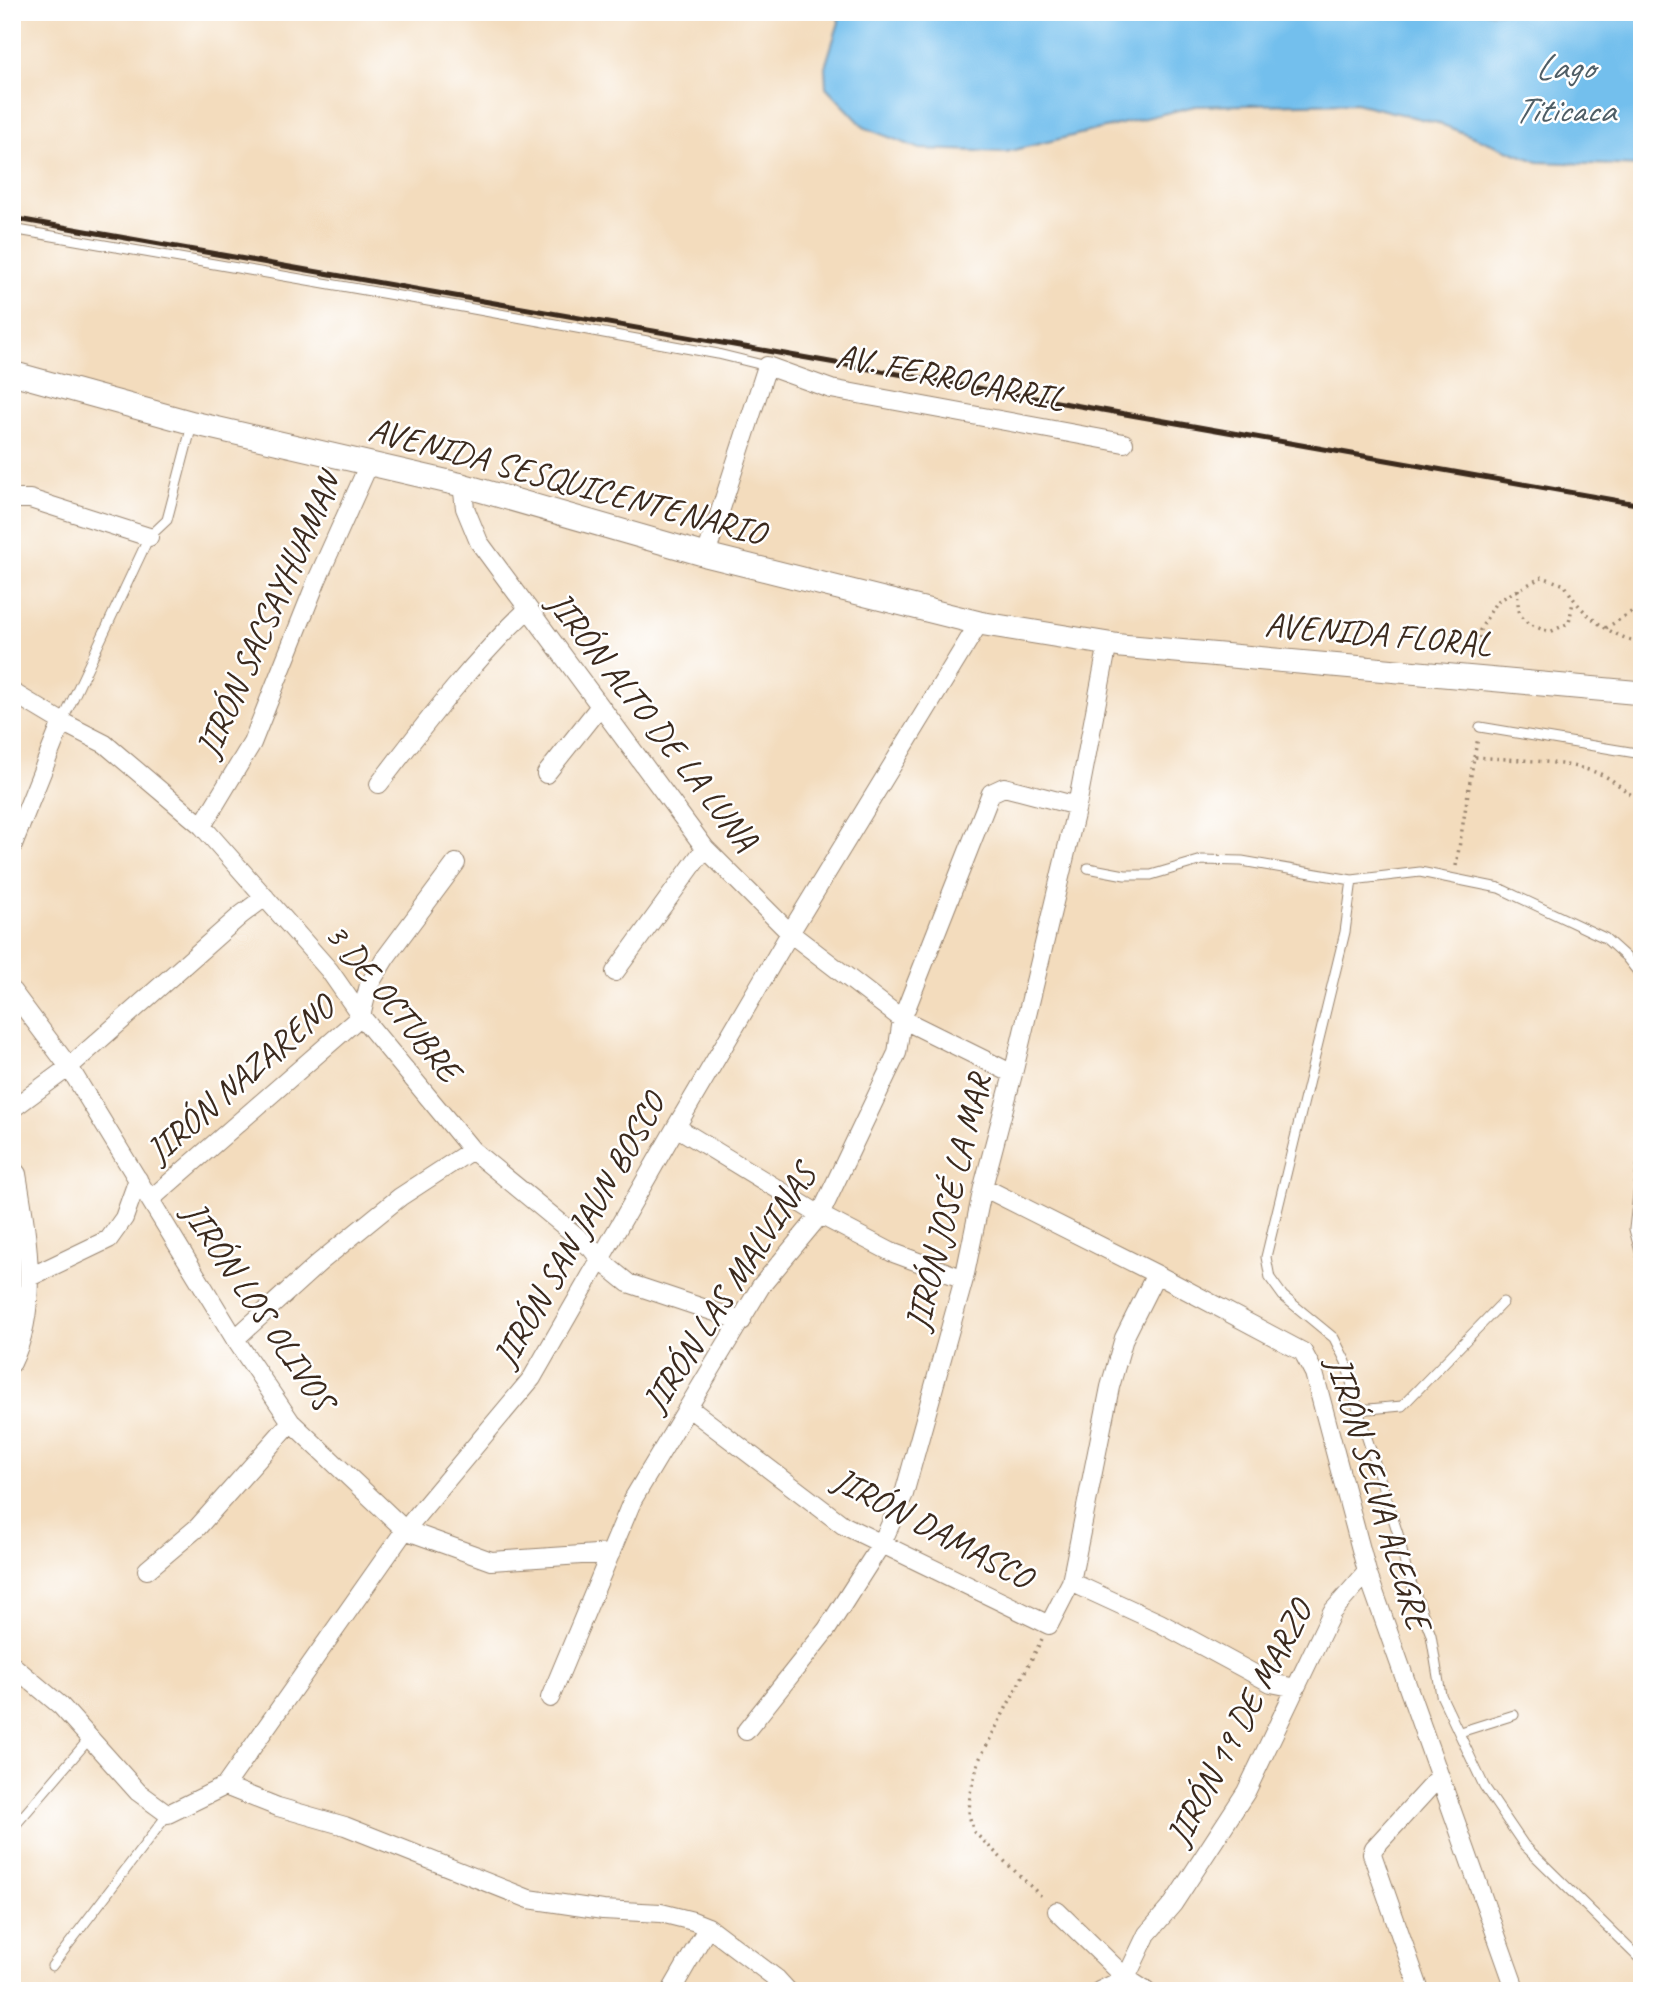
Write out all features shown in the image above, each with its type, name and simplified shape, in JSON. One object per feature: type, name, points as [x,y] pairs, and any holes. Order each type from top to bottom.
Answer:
[{"type":"street","name":"AV. FERROCARRIL","points":[[767,366],[831,389],[1124,443]]},
{"type":"street","points":[[706,555],[767,366]]},
{"type":"street","name":"AVENIDA SESQUICENTENARIO","points":[[12,373],[193,423],[462,485],[706,555],[979,623],[1108,643]]},
{"type":"street","name":"JIRÓN SACSAYHUAMAN","points":[[202,826],[252,743],[317,580],[369,464]]},
{"type":"street","name":"JIRÓN ALTO DE LA LUNA","points":[[462,485],[465,508],[479,542],[705,848],[790,933],[902,1019],[1013,1074]]},
{"type":"street","points":[[12,499],[30,499],[149,537]]},
{"type":"street","points":[[379,784],[449,694],[495,641],[527,610]]},
{"type":"street","name":"JIRÓN SAN JAUN BOSCO","points":[[168,1814],[225,1786],[405,1530],[532,1378],[790,933],[979,623]]},
{"type":"street","name":"AVENIDA FLORAL","points":[[1108,643],[1642,693]]},
{"type":"street","name":"JIRÓN JOSÉ LA MAR","points":[[746,1731],[827,1629],[882,1543],[904,1494],[964,1279],[983,1187],[1077,806],[1108,643]]},
{"type":"street","name":"3 DE OCTUBRE","points":[[12,692],[106,744],[202,826],[329,970],[361,1016],[472,1150],[591,1248],[601,1261],[628,1283],[742,1321]]},
{"type":"street","points":[[546,774],[600,706]]},
{"type":"street","points":[[12,847],[62,722]]},
{"type":"street","name":"JIRÓN LAS MALVINAS","points":[[550,1698],[633,1499],[761,1286],[820,1214],[897,1053],[902,1019],[991,793],[1004,787],[1077,806]]},
{"type":"street","points":[[615,972],[705,848]]},
{"type":"street","name":"JIRÓN NAZARENO","points":[[151,1199],[361,1016],[369,985],[386,957],[456,863]]},
{"type":"street","points":[[12,1110],[69,1067],[241,915],[265,897]]},
{"type":"street","name":"JIRÓN LOS OLIVOS","points":[[12,991],[69,1067],[235,1339],[291,1422],[405,1530],[491,1561],[611,1553]]},
{"type":"street","points":[[676,1127],[820,1214],[891,1252],[964,1279]]},
{"type":"street","points":[[235,1339],[320,1262],[400,1197],[472,1150]]},
{"type":"street","points":[[12,1168],[17,1174],[30,1277],[19,1350],[12,1363]]},
{"type":"street","points":[[30,1277],[109,1239],[124,1218],[138,1179]]},
{"type":"street","name":"JIRÓN SELVA ALEGRE","points":[[983,1187],[1156,1273],[1303,1352],[1314,1373],[1367,1572],[1516,1991]]},
{"type":"street","points":[[1049,1625],[1071,1582],[1110,1388],[1124,1338],[1156,1273]]},
{"type":"street","name":"JIRÓN DAMASCO","points":[[689,1408],[843,1525],[1049,1625]]},
{"type":"street","points":[[147,1570],[198,1527],[291,1422]]},
{"type":"street","name":"JIRÓN 19 DE MARZO","points":[[1126,1978],[1147,1934],[1173,1904],[1246,1792],[1332,1612],[1367,1572]]},
{"type":"street","name":"JIRÓN DAMASCO","points":[[1071,1582],[1160,1623],[1271,1683],[1296,1688]]},
{"type":"street","points":[[12,1665],[61,1706],[138,1792],[168,1814]]},
{"type":"street","points":[[1420,1991],[1372,1854],[1374,1848],[1439,1777]]},
{"type":"street","points":[[225,1786],[278,1807],[345,1825],[529,1899],[603,1910],[661,1913],[694,1921],[708,1927],[777,1979],[788,1991]]},
{"type":"street","points":[[1057,1911],[1126,1978],[1146,1991]]},
{"type":"street","points":[[671,1991],[708,1927]]},
{"type":"street","points":[[1099,1991],[1126,1978]]},
{"type":"lane","points":[[12,229],[457,306],[718,354],[767,366]]},
{"type":"lane","points":[[62,722],[149,537],[167,520],[193,423]]},
{"type":"lane","points":[[1480,727],[1642,754]]},
{"type":"lane","points":[[1088,868],[1125,875],[1151,875],[1202,860],[1242,861],[1352,880],[1420,872],[1499,888],[1605,939],[1626,957],[1642,976]]},
{"type":"lane","points":[[1352,880],[1345,932],[1266,1257],[1270,1278],[1283,1296],[1334,1338],[1346,1362],[1358,1410],[1399,1537],[1406,1569],[1432,1634],[1441,1695],[1484,1786],[1524,1845],[1642,1961]]},
{"type":"lane","points":[[1642,1159],[1634,1229],[1642,1259]]},
{"type":"lane","points":[[1358,1410],[1402,1406],[1503,1302]]},
{"type":"lane","points":[[1460,1732],[1514,1714]]},
{"type":"lane","points":[[12,1829],[89,1738]]},
{"type":"lane","points":[[52,1966],[168,1814]]},
{"type":"path","points":[[1477,668],[1480,630],[1496,602],[1542,577],[1565,585],[1573,602],[1606,628],[1626,640],[1642,643]]},
{"type":"path","points":[[1518,589],[1517,608],[1526,624],[1549,632],[1569,623],[1573,602]]},
{"type":"path","points":[[1606,628],[1636,609],[1642,611]]},
{"type":"path","points":[[1454,879],[1474,757],[1584,767],[1605,775],[1628,794],[1642,801]]},
{"type":"path","points":[[1049,1625],[979,1760],[970,1793],[969,1815],[974,1832],[1057,1911]]},
{"type":"water","name":"Lago Titicaca","points":[[837,12],[1642,12],[1642,166],[1538,162],[1438,123],[1355,103],[1195,106],[1006,152],[920,149],[865,128],[826,87],[825,67],[839,22]]},
{"type":"railway","points":[[12,218],[1642,505]]}]
